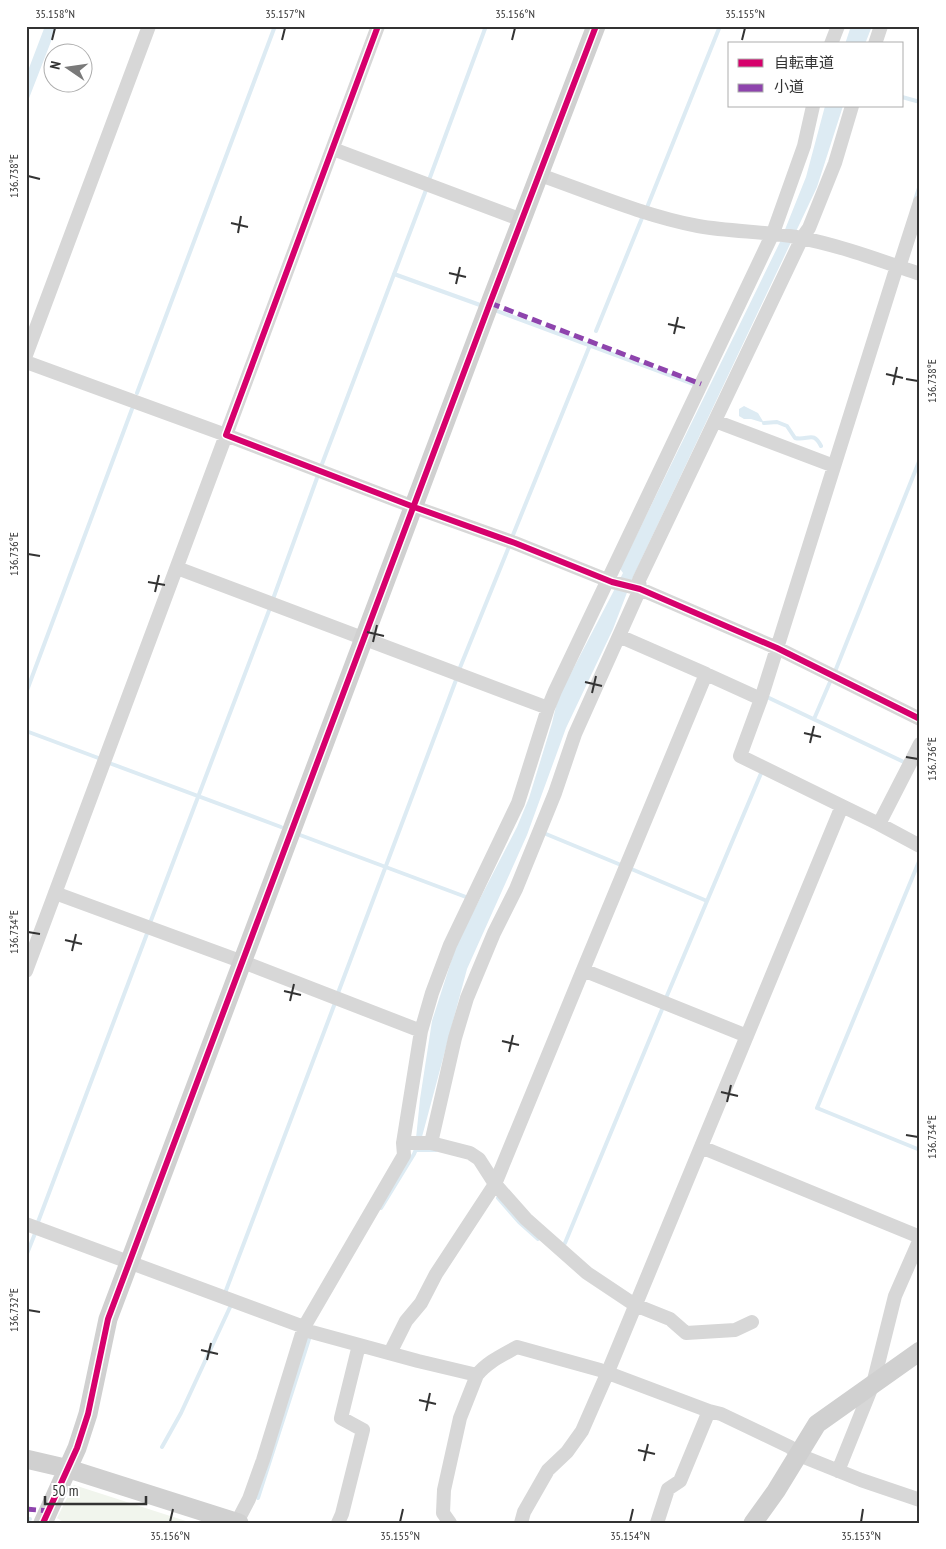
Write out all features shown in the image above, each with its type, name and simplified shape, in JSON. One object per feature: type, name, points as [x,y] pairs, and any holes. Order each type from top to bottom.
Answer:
[{"type":"street","points":[[26,355],[149,26]]},
{"type":"street","points":[[26,971],[378,26]]},
{"type":"street","points":[[43,1523],[77,1448],[88,1414],[108,1319],[596,26]]},
{"type":"street","points":[[832,42],[838,26]]},
{"type":"street","points":[[875,42],[881,26]]},
{"type":"street","points":[[26,1458],[68,1469],[238,1522],[264,1460],[304,1327],[404,1154],[420,1031],[450,944],[518,804],[548,708],[775,233],[804,146],[813,108]]},
{"type":"street","points":[[427,1143],[467,998],[494,933],[516,889],[555,793],[575,734],[619,636],[639,580],[800,238],[809,228],[835,163],[851,108]]},
{"type":"street","points":[[333,149],[522,220]]},
{"type":"street","points":[[540,175],[652,214],[699,226],[775,233],[800,238],[839,247],[920,274]]},
{"type":"street","points":[[920,202],[901,261],[897,266],[762,699],[740,756],[880,824],[920,846]]},
{"type":"street","points":[[26,362],[515,543],[610,581],[636,588],[777,648],[920,719]]},
{"type":"street","points":[[715,421],[834,466]]},
{"type":"street","points":[[176,568],[548,708]]},
{"type":"street","points":[[619,636],[762,699]]},
{"type":"street","points":[[390,1353],[406,1321],[421,1303],[436,1274],[495,1184],[706,674]]},
{"type":"street","points":[[880,824],[920,744]]},
{"type":"street","points":[[522,1523],[524,1512],[548,1470],[567,1452],[582,1431],[842,806]]},
{"type":"street","points":[[55,893],[243,962],[420,1031]]},
{"type":"street","points":[[583,970],[747,1036]]},
{"type":"street","points":[[406,1143],[427,1143],[470,1152],[479,1159],[495,1184],[526,1219],[580,1267],[636,1305],[670,1319],[686,1333],[735,1330],[752,1322]]},
{"type":"street","points":[[701,1147],[920,1238],[895,1296],[873,1384],[838,1470]]},
{"type":"street","points":[[26,1224],[304,1327],[308,1331],[478,1375]]},
{"type":"street","points":[[338,1523],[364,1430],[341,1418],[359,1345]]},
{"type":"street","points":[[450,1523],[443,1513],[444,1490],[460,1418],[482,1369],[517,1347],[600,1370],[721,1414],[790,1447],[799,1455],[920,1500]]},
{"type":"street","points":[[753,1523],[776,1491],[817,1424],[920,1351]]},
{"type":"street","points":[[657,1523],[668,1488],[680,1481],[709,1411]]},
{"type":"shaded area","points":[[45,26],[57,26],[51,42],[42,42],[42,65],[26,106],[26,76]]},
{"type":"shaded area","points":[[851,26],[872,26],[866,42],[846,42]]},
{"type":"shaded area","points":[[824,108],[842,108],[817,187],[633,577],[613,629],[566,728],[527,835],[467,969],[419,1148],[415,1148],[420,1099],[432,1021],[457,943],[517,827],[529,798],[558,698],[623,573],[620,569],[780,242],[806,177]]},
{"type":"shaded area","points":[[744,406],[758,413],[764,423],[744,419],[739,416],[739,409]]},
{"type":"shaded area","points":[[74,1485],[192,1523],[65,1523],[57,1518]]},
{"type":"waterway","points":[[137,393],[275,26]]},
{"type":"waterway","points":[[429,180],[486,26]]},
{"type":"waterway","points":[[648,205],[720,26]]},
{"type":"waterway","points":[[904,98],[920,102]]},
{"type":"waterway","points":[[915,200],[920,185]]},
{"type":"waterway","points":[[322,464],[426,190]]},
{"type":"waterway","points":[[596,331],[642,218]]},
{"type":"waterway","points":[[394,274],[480,305]]},
{"type":"waterway","points":[[497,311],[693,384]]},
{"type":"waterway","points":[[513,535],[590,345]]},
{"type":"waterway","points":[[26,693],[132,409]]},
{"type":"waterway","points":[[764,423],[777,422],[787,426],[795,438],[813,437],[821,446]]},
{"type":"waterway","points":[[836,669],[920,459]]},
{"type":"waterway","points":[[273,599],[317,478]]},
{"type":"waterway","points":[[459,670],[508,549]]},
{"type":"waterway","points":[[150,923],[270,608]]},
{"type":"waterway","points":[[338,993],[456,680]]},
{"type":"waterway","points":[[814,719],[830,682]]},
{"type":"waterway","points":[[767,697],[906,763]]},
{"type":"waterway","points":[[26,731],[101,759]]},
{"type":"waterway","points":[[109,763],[281,827]]},
{"type":"waterway","points":[[666,998],[762,771]]},
{"type":"waterway","points":[[546,834],[621,865]]},
{"type":"waterway","points":[[300,835],[466,897]]},
{"type":"waterway","points":[[920,859],[817,1108],[920,1150]]},
{"type":"waterway","points":[[629,868],[707,901]]},
{"type":"waterway","points":[[38,1222],[148,931]]},
{"type":"waterway","points":[[225,1293],[335,1003]]},
{"type":"waterway","points":[[565,1243],[663,1007]]},
{"type":"waterway","points":[[381,1208],[417,1147]]},
{"type":"waterway","points":[[416,1150],[436,1150]]},
{"type":"waterway","points":[[498,1198],[519,1222],[538,1239]]},
{"type":"waterway","points":[[26,1256],[36,1231]]},
{"type":"waterway","points":[[162,1447],[181,1413],[231,1305]]},
{"type":"waterway","points":[[258,1498],[310,1336]]},
{"type":"marked path","points":[[490,303],[701,384]]},
{"type":"marked path","points":[[26,1509],[49,1511]]},
{"type":"cycle path","points":[[378,26],[226,435],[414,507],[515,543],[612,582],[640,589],[777,648],[920,719]]},
{"type":"cycle path","points":[[43,1523],[77,1448],[88,1414],[108,1319],[596,26]]}]
